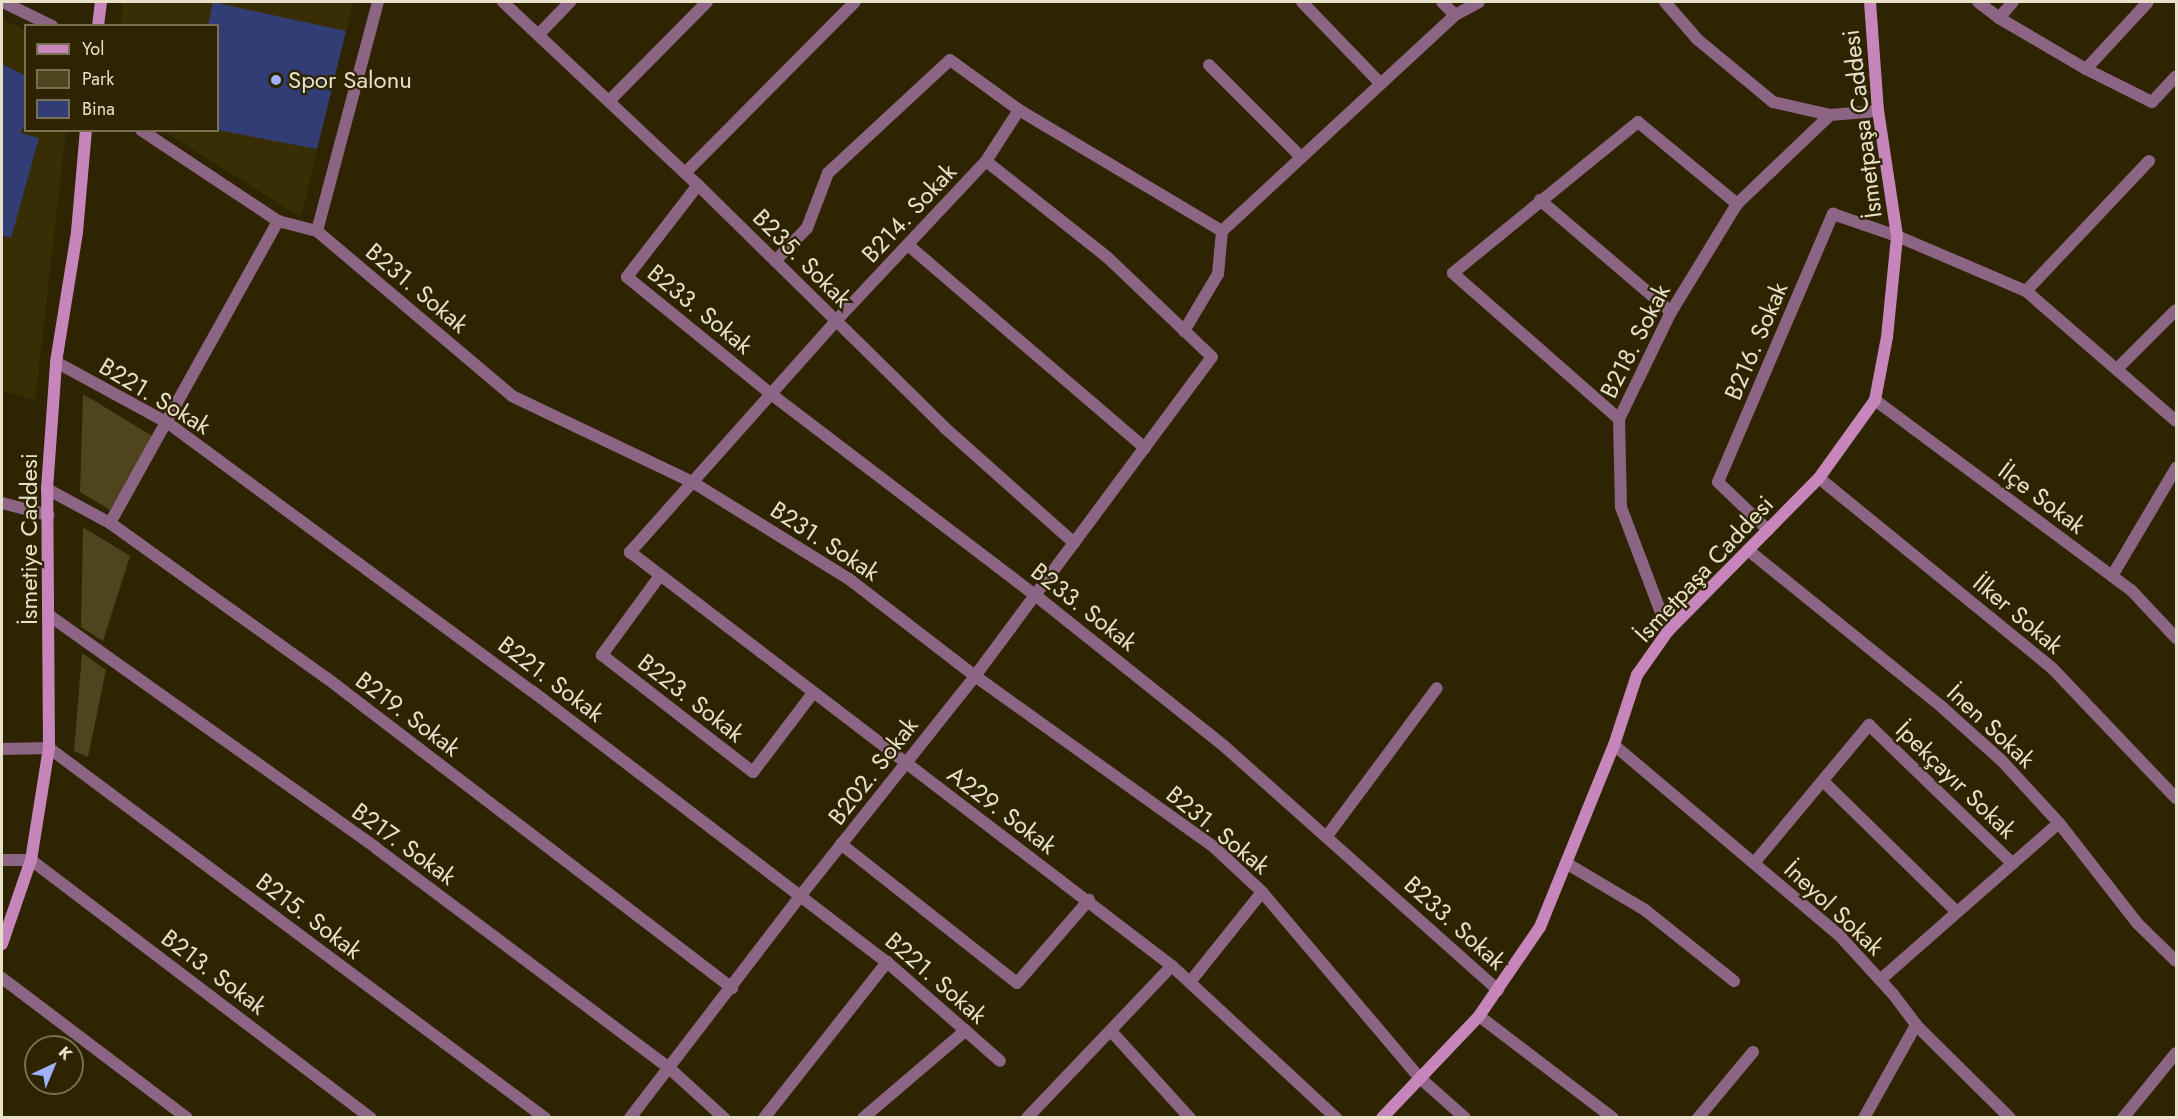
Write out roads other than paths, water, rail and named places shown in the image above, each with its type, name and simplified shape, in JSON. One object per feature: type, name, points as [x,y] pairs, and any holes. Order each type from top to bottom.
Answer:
[{"type":"main road","points":[[98,24],[101,2]]},
{"type":"main road","name":"İsmetpaşa Caddesi","points":[[1382,1118],[1479,1016],[1540,927],[1614,745],[1637,675],[1668,632],[1819,478],[1875,400],[1887,337],[1897,236],[1878,111],[1870,2]]},
{"type":"main road","name":"İsmetiye Caddesi","points":[[2,944],[31,861],[49,748],[50,616],[47,489],[56,362],[77,232],[86,132]]},
{"type":"street","points":[[3,2],[48,24]]},
{"type":"street","points":[[317,231],[378,2]]},
{"type":"street","name":"B235. Sokak","points":[[503,2],[698,185],[945,428],[1074,543]]},
{"type":"street","points":[[539,34],[570,2]]},
{"type":"street","points":[[609,101],[707,2]]},
{"type":"street","points":[[685,173],[855,2]]},
{"type":"street","points":[[1302,2],[1380,83]]},
{"type":"street","points":[[1442,2],[1455,15]]},
{"type":"street","points":[[986,161],[1107,257],[1184,331],[1218,274],[1222,231],[1455,15],[1479,2]]},
{"type":"street","points":[[1665,2],[1697,39],[1773,102],[1830,115],[1878,111]]},
{"type":"street","points":[[1978,2],[1999,18],[2086,69],[2152,102],[2176,76]]},
{"type":"street","points":[[1999,18],[2013,2]]},
{"type":"street","points":[[2086,69],[2148,2]]},
{"type":"street","points":[[775,261],[807,228],[828,173],[950,60],[1019,110],[1222,231]]},
{"type":"street","points":[[1209,65],[1301,157]]},
{"type":"street","name":"B214. Sokak","points":[[630,552],[694,483],[836,321],[986,161],[1019,110]]},
{"type":"street","name":"B218. Sokak","points":[[1668,632],[1621,507],[1619,419],[1671,312],[1737,204],[1830,115]]},
{"type":"street","points":[[1619,419],[1453,273],[1638,122],[1737,204]]},
{"type":"street","name":"B231. Sokak","points":[[144,132],[278,221],[317,231],[512,396],[694,483],[849,579],[975,676],[1215,848],[1262,892],[1420,1078],[1465,1118]]},
{"type":"street","points":[[2026,291],[2149,161]]},
{"type":"street","name":"B233. Sokak","points":[[698,185],[627,277],[771,394],[1035,595],[1224,746],[1498,990]]},
{"type":"street","points":[[1540,200],[1671,312]]},
{"type":"street","name":"B216. Sokak","points":[[1768,530],[1718,482],[1833,214],[1897,236]]},
{"type":"street","points":[[110,523],[168,423],[278,221]]},
{"type":"street","points":[[1897,236],[2026,291],[2176,422]]},
{"type":"street","points":[[908,245],[1145,448]]},
{"type":"street","points":[[2117,369],[2176,310]]},
{"type":"street","name":"B202. Sokak","points":[[630,1118],[668,1066],[732,988],[801,895],[975,676],[1212,357],[1184,331]]},
{"type":"street","name":"B221. Sokak","points":[[56,362],[168,423],[532,691],[887,962],[1000,1061]]},
{"type":"street","name":"İlçe Sokak","points":[[1875,400],[2131,591],[2176,638]]},
{"type":"street","points":[[2112,576],[2176,468]]},
{"type":"street","name":"İlker Sokak","points":[[1819,478],[2052,668],[2176,798]]},
{"type":"street","name":"B219. Sokak","points":[[47,489],[110,523],[338,686],[732,988]]},
{"type":"street","points":[[2,503],[48,514]]},
{"type":"street","name":"İnen Sokak","points":[[1748,550],[1943,708],[2002,761],[2059,823],[2137,923],[2176,961]]},
{"type":"street","name":"A229. Sokak","points":[[630,552],[659,577],[904,764],[1089,900],[1172,966],[1336,1118]]},
{"type":"street","name":"B223. Sokak","points":[[659,577],[602,655],[753,772],[813,693]]},
{"type":"street","name":"B217. Sokak","points":[[50,616],[376,848],[668,1066],[724,1118]]},
{"type":"street","points":[[1327,836],[1437,688]]},
{"type":"street","name":"İpekçayır Sokak","points":[[1754,863],[1869,725],[2013,864]]},
{"type":"street","name":"İneyol Sokak","points":[[1614,745],[1838,934],[1880,980],[1916,1025],[2010,1118]]},
{"type":"street","points":[[2,749],[49,748]]},
{"type":"street","name":"B215. Sokak","points":[[49,748],[545,1118]]},
{"type":"street","points":[[1823,780],[1957,912]]},
{"type":"street","points":[[1880,980],[2059,823]]},
{"type":"street","points":[[841,844],[1017,983],[1089,900]]},
{"type":"street","points":[[2,860],[31,861]]},
{"type":"street","name":"B213. Sokak","points":[[31,861],[371,1118]]},
{"type":"street","points":[[1566,863],[1645,910],[1734,981]]},
{"type":"street","points":[[1190,982],[1262,892]]},
{"type":"street","points":[[764,1118],[887,962]]},
{"type":"street","points":[[1027,1118],[1172,966]]},
{"type":"street","points":[[2,978],[188,1118]]},
{"type":"street","points":[[1479,1016],[1613,1118]]},
{"type":"street","points":[[1864,1118],[1916,1025]]},
{"type":"street","points":[[863,1118],[966,1030]]},
{"type":"street","points":[[1111,1031],[1190,1118]]},
{"type":"street","points":[[1698,1118],[1753,1052]]},
{"type":"street","points":[[2123,1118],[2176,1053]]},
{"type":"place","name":"Spor Salonu","points":[[276,80]]}]
